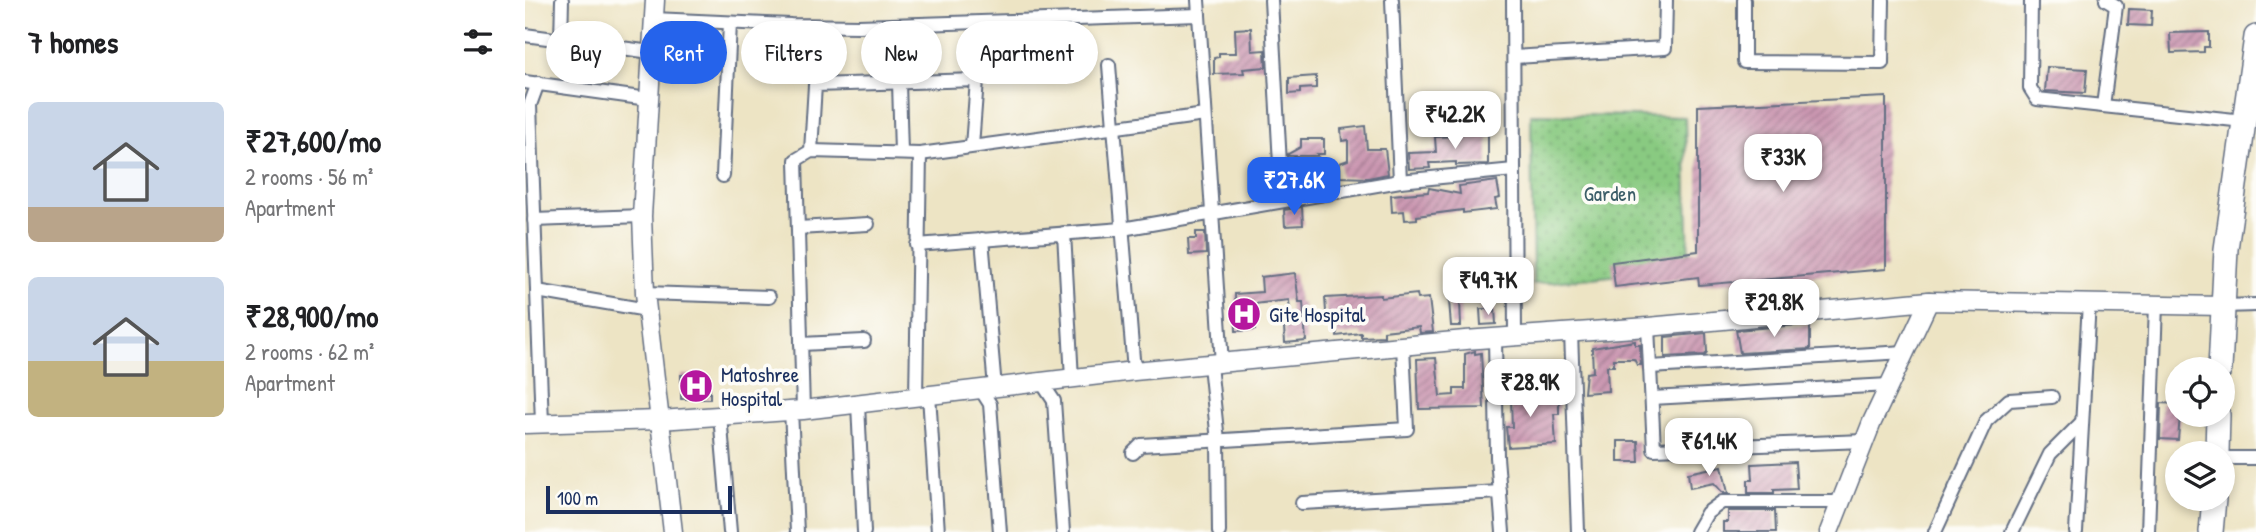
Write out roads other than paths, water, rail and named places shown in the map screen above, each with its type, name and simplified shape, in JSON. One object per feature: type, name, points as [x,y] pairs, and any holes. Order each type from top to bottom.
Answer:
[{"type":"highway","points":[[2221,357],[2226,249],[2256,37]]},
{"type":"highway","points":[[2211,532],[2213,511]]},
{"type":"street","points":[[561,21],[562,0]]},
{"type":"street","points":[[655,0],[653,19],[730,23],[859,26],[1199,15]]},
{"type":"street","points":[[1198,0],[1212,214],[1219,532]]},
{"type":"street","points":[[1271,0],[1283,201]]},
{"type":"street","points":[[1392,0],[1400,181]]},
{"type":"street","points":[[1513,0],[1515,336]]},
{"type":"street","points":[[1514,57],[1665,48],[1667,0]]},
{"type":"street","points":[[1744,0],[1744,62],[1882,64],[1883,0]]},
{"type":"street","points":[[2032,0],[2030,88],[2037,99],[2244,121]]},
{"type":"street","points":[[2103,106],[2116,6],[2106,0]]},
{"type":"street","points":[[723,176],[730,23]]},
{"type":"street","points":[[525,35],[546,38]]},
{"type":"street","points":[[1109,65],[1134,371]]},
{"type":"street","points":[[942,81],[977,80],[972,146]]},
{"type":"street","points":[[648,99],[531,82],[529,168],[537,291],[534,423],[660,420],[797,410],[1134,371],[1929,300],[2256,305]]},
{"type":"street","points":[[811,151],[815,85],[861,83]]},
{"type":"street","points":[[649,84],[642,216],[646,301],[673,532]]},
{"type":"street","points":[[899,84],[901,153]]},
{"type":"street","points":[[797,532],[797,410],[801,344],[796,160],[811,151],[920,154],[1205,115]]},
{"type":"street","points":[[920,154],[917,245],[923,396],[938,532]]},
{"type":"street","points":[[917,245],[1122,229],[1400,181],[1514,170]]},
{"type":"street","points":[[534,220],[642,216]]},
{"type":"street","points":[[798,228],[868,224]]},
{"type":"street","points":[[1064,233],[1072,379]]},
{"type":"street","points":[[982,239],[988,389],[1000,532]]},
{"type":"street","points":[[537,291],[646,301],[769,297]]},
{"type":"street","points":[[1829,532],[1889,385],[1929,300]]},
{"type":"street","points":[[2076,532],[2089,302]]},
{"type":"street","points":[[2148,532],[2156,304]]},
{"type":"street","points":[[1648,327],[1654,449],[1865,441]]},
{"type":"street","points":[[1571,332],[1578,532]]},
{"type":"street","points":[[1495,338],[1497,457],[1503,532]]},
{"type":"street","points":[[801,344],[864,341]]},
{"type":"street","points":[[1133,453],[1141,445],[1407,429],[1403,346]]},
{"type":"street","points":[[1650,368],[1905,352]]},
{"type":"street","points":[[1042,383],[1054,401],[1063,532]]},
{"type":"street","points":[[1652,398],[1889,385]]},
{"type":"street","points":[[1935,532],[1986,421],[2009,400],[2052,397]]},
{"type":"street","points":[[858,404],[865,532]]},
{"type":"street","points":[[720,415],[730,532]]},
{"type":"street","points":[[2012,532],[2050,454],[2083,422]]},
{"type":"street","points":[[2235,458],[2256,458]]},
{"type":"street","points":[[1303,503],[1500,492]]},
{"type":"street","points":[[1696,532],[1707,513],[1722,502],[1842,502]]},
{"type":"place","name":"Gite Hospital","points":[[1244,314]]},
{"type":"place","name":"Matoshree Hospital","points":[[696,386]]},
{"type":"park label","name":"Garden","points":[[1610,193]]}]
